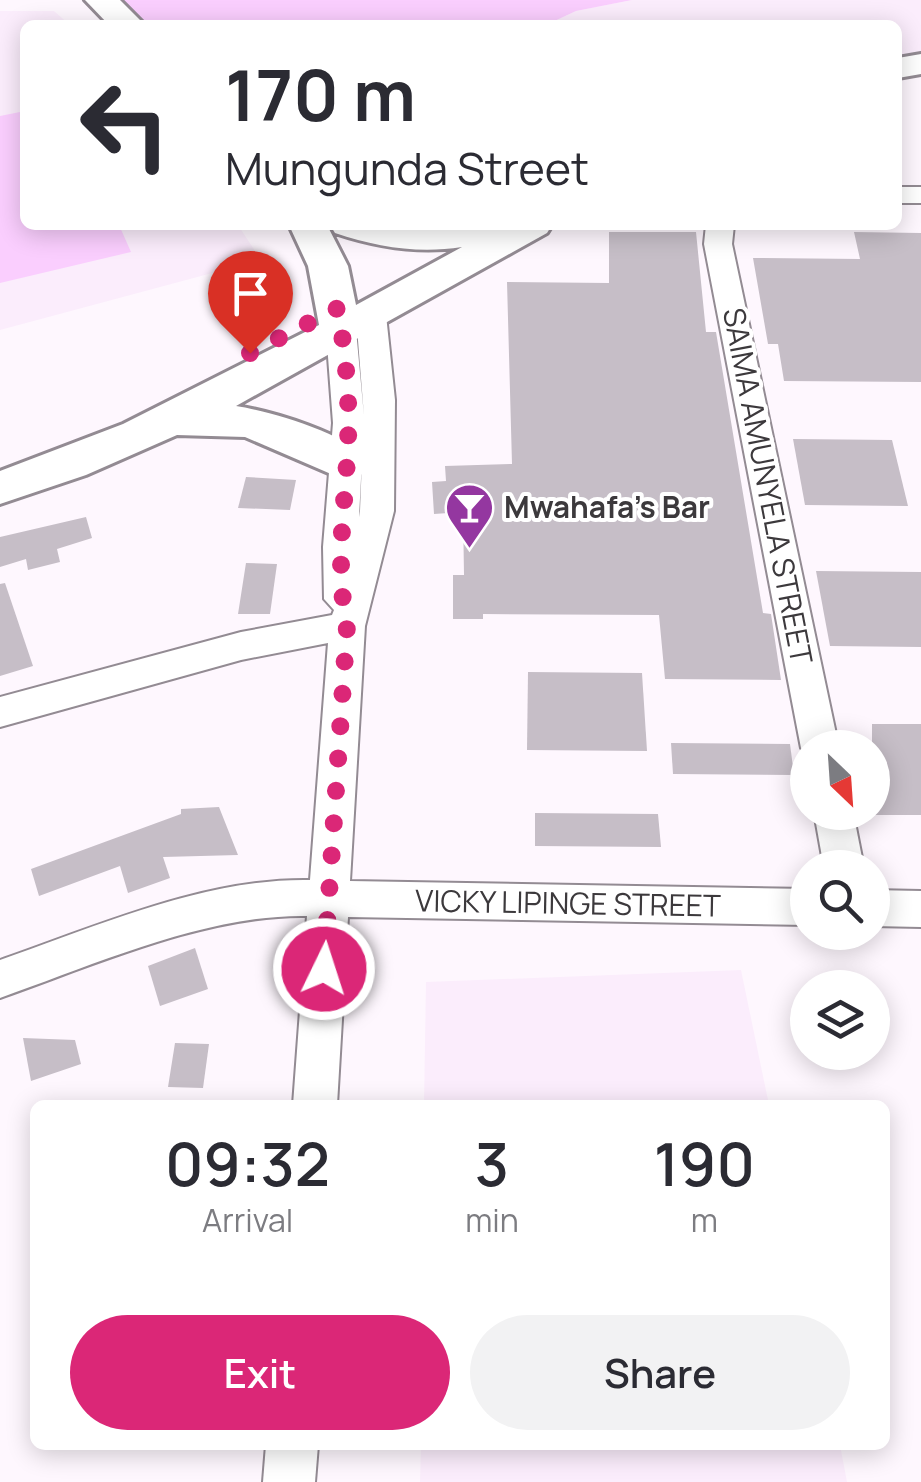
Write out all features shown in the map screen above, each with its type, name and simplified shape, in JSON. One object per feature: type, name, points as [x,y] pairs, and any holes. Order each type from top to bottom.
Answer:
[{"type":"street","points":[[101,0],[123,20]]},
{"type":"street","points":[[310,230],[353,312],[339,574],[347,626]]},
{"type":"street","points":[[315,1100],[347,626],[377,511],[380,400],[353,312],[337,230]]},
{"type":"street","points":[[366,230],[426,242],[490,230]]},
{"type":"street","points":[[0,488],[71,465],[164,422],[353,312],[505,230]]},
{"type":"street","name":"SAIMA AMUNYELA STREET","points":[[720,230],[722,264],[816,730]]},
{"type":"street","points":[[0,466],[81,437],[353,312]]},
{"type":"street","points":[[164,422],[223,416],[254,422],[296,436],[347,464]]},
{"type":"street","points":[[0,712],[241,646],[347,626]]},
{"type":"street","name":"VICKY LIPINGE STREET","points":[[0,978],[186,916],[258,901],[297,898],[790,907]]},
{"type":"street","points":[[890,908],[921,909]]},
{"type":"street","points":[[289,1482],[292,1450]]},
{"type":"shaded area","points":[[101,0],[632,0],[576,11],[557,20],[123,20]]},
{"type":"shaded area","points":[[632,0],[921,0],[921,64],[902,67],[902,20],[557,20],[576,11]]},
{"type":"shaded area","points":[[0,11],[54,11],[64,20],[20,20],[20,230],[241,230],[261,260],[0,330]]},
{"type":"shaded area","points":[[20,112],[20,230],[121,230],[131,252],[0,283],[0,116]]},
{"type":"shaded area","points":[[741,970],[768,1100],[424,1100],[426,982]]},
{"type":"shaded area","points":[[421,1450],[841,1450],[847,1482],[420,1482]]},
{"type":"building","points":[[609,232],[696,232],[706,332],[716,332],[763,613],[771,614],[781,680],[665,679],[659,615],[483,614],[483,619],[453,619],[453,575],[464,575],[463,512],[434,514],[432,482],[446,481],[445,466],[512,464],[507,282],[609,283]]},
{"type":"building","points":[[854,232],[921,233],[921,382],[784,381],[778,344],[768,344],[753,258],[860,259]]},
{"type":"building","points":[[793,439],[892,440],[908,506],[805,505]]},
{"type":"building","points":[[246,477],[296,480],[290,510],[238,508]]},
{"type":"building","points":[[86,517],[92,538],[57,549],[60,562],[28,570],[26,559],[0,567],[0,537]]},
{"type":"building","points":[[246,563],[277,564],[270,614],[238,614]]},
{"type":"building","points":[[816,571],[921,572],[921,647],[830,646]]},
{"type":"building","points":[[5,583],[33,666],[0,676],[0,584]]},
{"type":"building","points":[[528,672],[642,673],[647,751],[527,750]]},
{"type":"building","points":[[872,724],[921,724],[921,815],[890,815],[890,730],[872,730]]},
{"type":"building","points":[[671,743],[790,744],[790,775],[673,774]]},
{"type":"building","points":[[219,807],[238,855],[163,857],[170,878],[128,893],[120,866],[39,896],[31,869],[181,814],[181,809]]},
{"type":"building","points":[[535,813],[658,814],[661,847],[535,846]]},
{"type":"building","points":[[195,948],[208,989],[160,1006],[148,966]]},
{"type":"building","points":[[23,1038],[75,1040],[81,1064],[31,1081]]},
{"type":"building","points":[[175,1043],[209,1044],[203,1088],[168,1087]]},
{"type":"place","name":"Mwahafa's Bar","points":[[469,550]]},
{"type":"route","points":[[250,353],[338,308],[348,371],[349,423],[339,587],[347,626],[324,969]]}]
